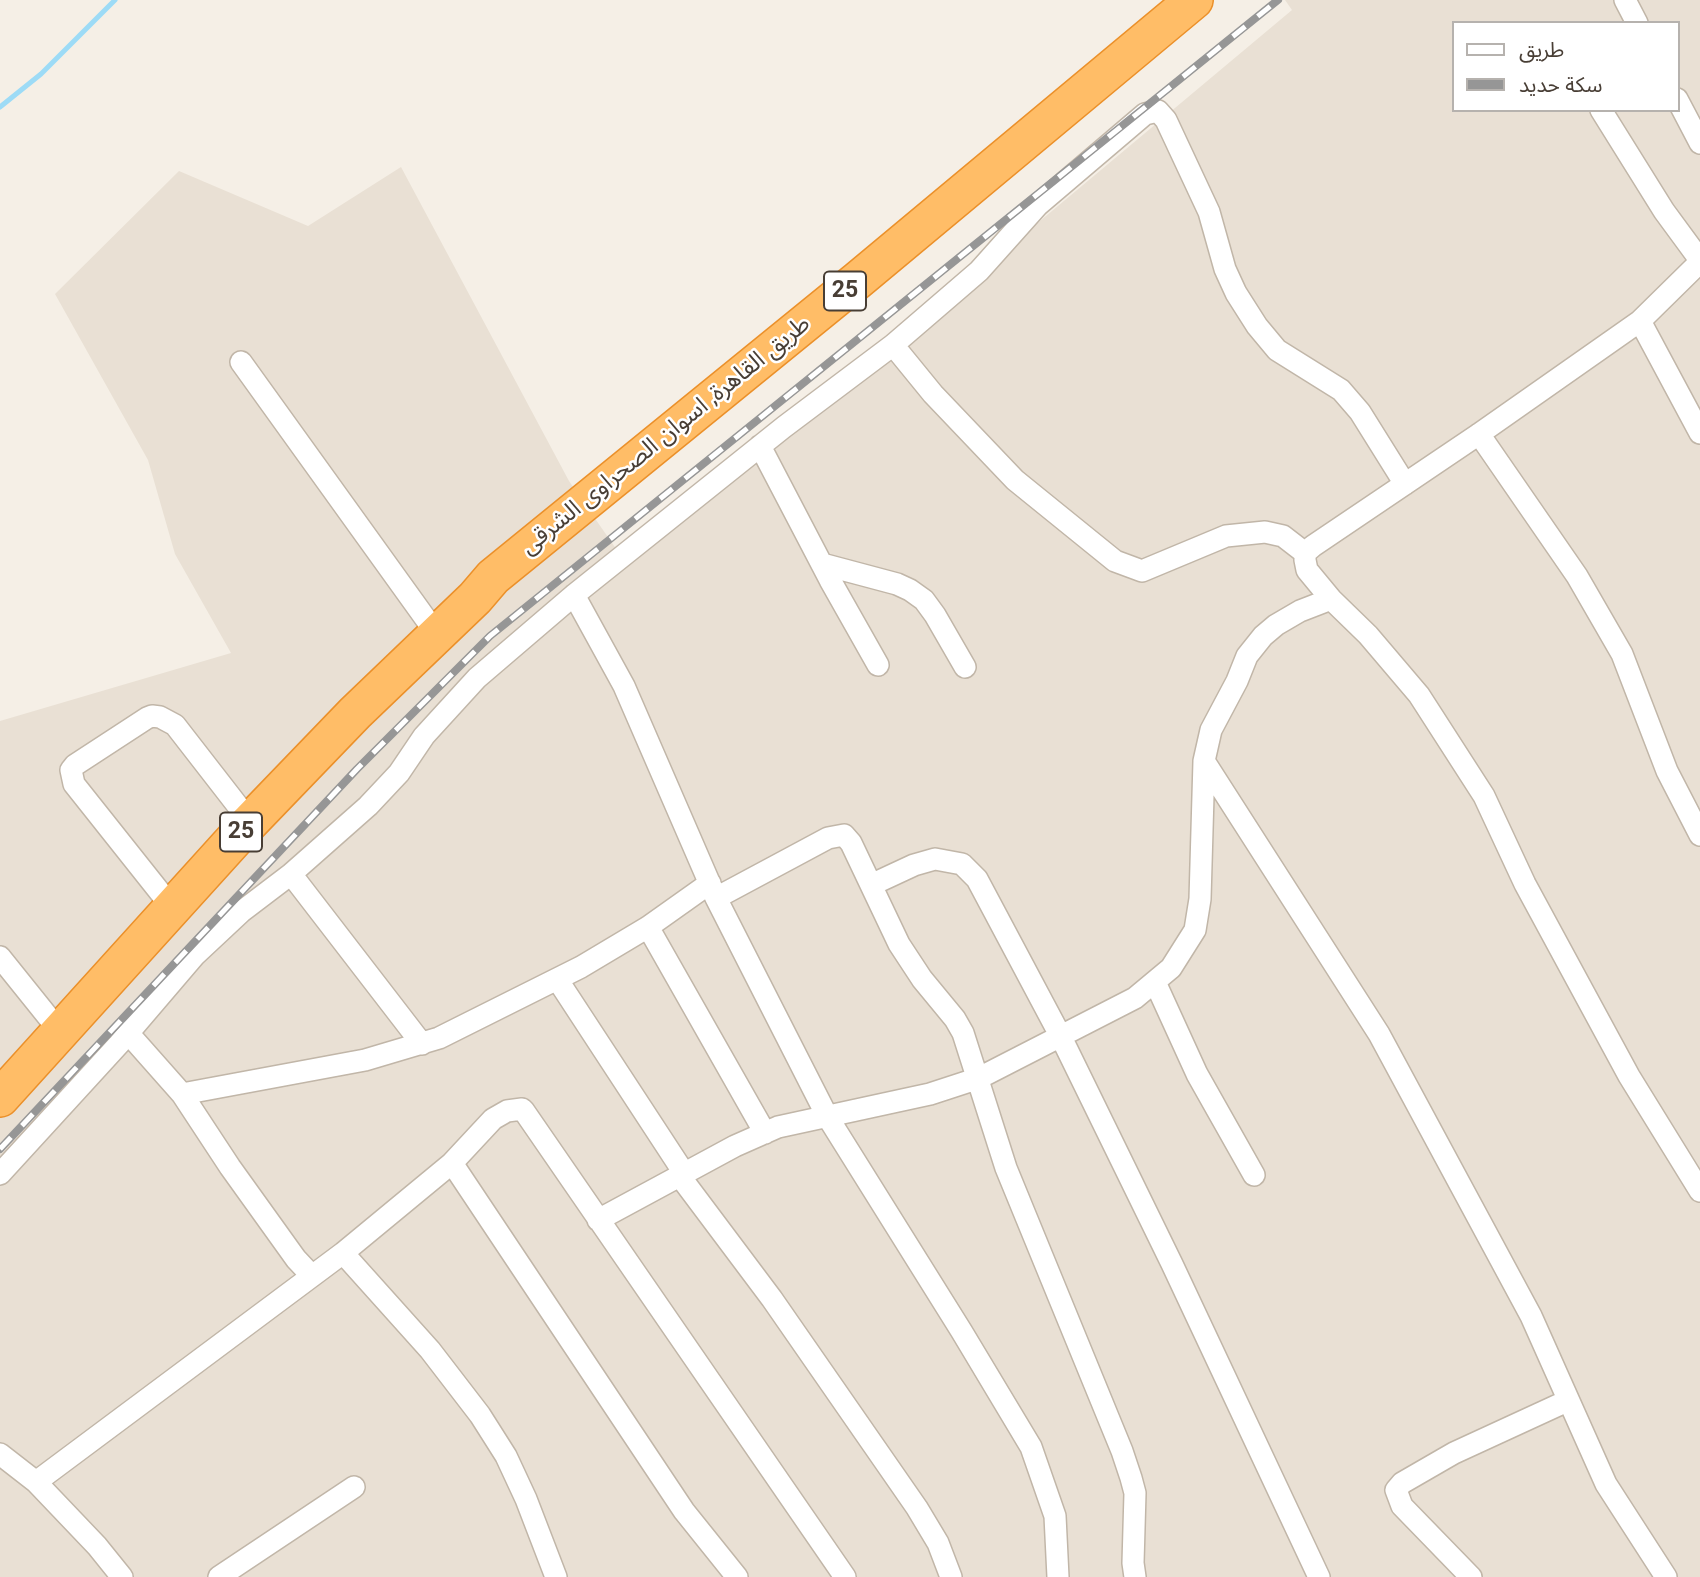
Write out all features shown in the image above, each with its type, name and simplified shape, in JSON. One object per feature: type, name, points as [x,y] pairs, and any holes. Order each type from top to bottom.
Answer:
[{"type":"highway","name":"طريق القاهرة, اسوان الصحراوى الشرقى","points":[[0,1098],[250,822],[355,713],[475,598],[493,577],[858,280],[1194,0]]},
{"type":"highway","name":"طريق القاهرة, اسوان الصحراوى الشرقى","points":[[0,1072],[241,810],[428,622],[459,592],[493,577]]},
{"type":"street","points":[[1625,0],[1636,21]]},
{"type":"street","points":[[1679,103],[1700,143]]},
{"type":"street","points":[[0,1174],[195,955],[241,912],[291,874],[368,806],[399,773],[424,736],[477,678],[574,595],[760,446],[892,345],[979,271],[1038,205],[1145,114],[1160,112],[1166,120],[1209,212],[1225,269],[1236,293],[1257,326],[1277,350],[1341,390],[1360,412],[1405,484]]},
{"type":"street","points":[[1305,553],[1640,320],[1700,261],[1664,211],[1602,112]]},
{"type":"street","points":[[1640,320],[1700,433]]},
{"type":"street","points":[[892,345],[933,394],[1015,480],[1115,561],[1142,571],[1226,536],[1265,532],[1283,536],[1305,553],[1307,570],[1419,695],[1484,796],[1525,884],[1629,1076],[1700,1191]]},
{"type":"street","points":[[241,362],[428,622]]},
{"type":"street","points":[[1479,434],[1577,576],[1622,654],[1667,771],[1700,835]]},
{"type":"street","points":[[760,446],[821,564],[878,665]]},
{"type":"street","points":[[821,564],[897,584],[917,594],[935,615],[965,667]]},
{"type":"street","points":[[574,595],[624,685],[713,891],[827,1116],[1031,1447],[1055,1516],[1058,1577]]},
{"type":"street","points":[[598,1220],[682,1174],[778,1127],[930,1094],[979,1078],[1135,998],[1171,968],[1195,930],[1200,899],[1204,761],[1211,730],[1247,656],[1263,636],[1300,611],[1331,599]]},
{"type":"street","points":[[163,895],[75,784],[71,770],[75,765],[147,718],[159,717],[175,725],[241,810]]},
{"type":"street","points":[[1204,761],[1379,1034],[1531,1316],[1606,1484],[1666,1577]]},
{"type":"street","points":[[183,1094],[365,1060],[439,1038],[557,979],[713,891],[836,836],[844,835],[852,843],[899,944],[963,1033],[1006,1168],[1131,1478],[1135,1493],[1135,1577]]},
{"type":"street","points":[[871,885],[914,865],[935,859],[962,864],[977,879],[1060,1037],[1172,1264],[1319,1577]]},
{"type":"street","points":[[291,874],[422,1044]]},
{"type":"street","points":[[648,927],[765,1133]]},
{"type":"street","points":[[0,957],[49,1018]]},
{"type":"street","points":[[557,979],[682,1174],[918,1508],[938,1543],[951,1577]]},
{"type":"street","points":[[1154,982],[1197,1074],[1254,1175]]},
{"type":"street","points":[[128,1033],[183,1094],[230,1167],[296,1259],[312,1276]]},
{"type":"street","points":[[36,1482],[343,1253],[452,1163],[493,1119],[507,1111],[522,1109],[845,1577]]},
{"type":"street","points":[[452,1163],[684,1511],[737,1577]]},
{"type":"street","points":[[343,1253],[430,1350],[480,1415],[506,1456],[556,1577]]},
{"type":"street","points":[[1471,1577],[1402,1506],[1396,1490],[1402,1483],[1454,1452],[1567,1401]]},
{"type":"street","points":[[0,1454],[36,1482],[97,1546],[122,1577]]},
{"type":"street","points":[[219,1577],[354,1488]]},
{"type":"shaded area","points":[[1285,0],[1700,0],[1700,1577],[0,1577],[0,721],[231,653],[175,554],[148,460],[55,294],[179,171],[308,226],[401,167],[569,481],[628,566],[1292,10]]},
{"type":"waterway","points":[[0,107],[41,74],[115,0]]},
{"type":"railway","points":[[0,1149],[357,769],[490,636],[1278,0]]}]
